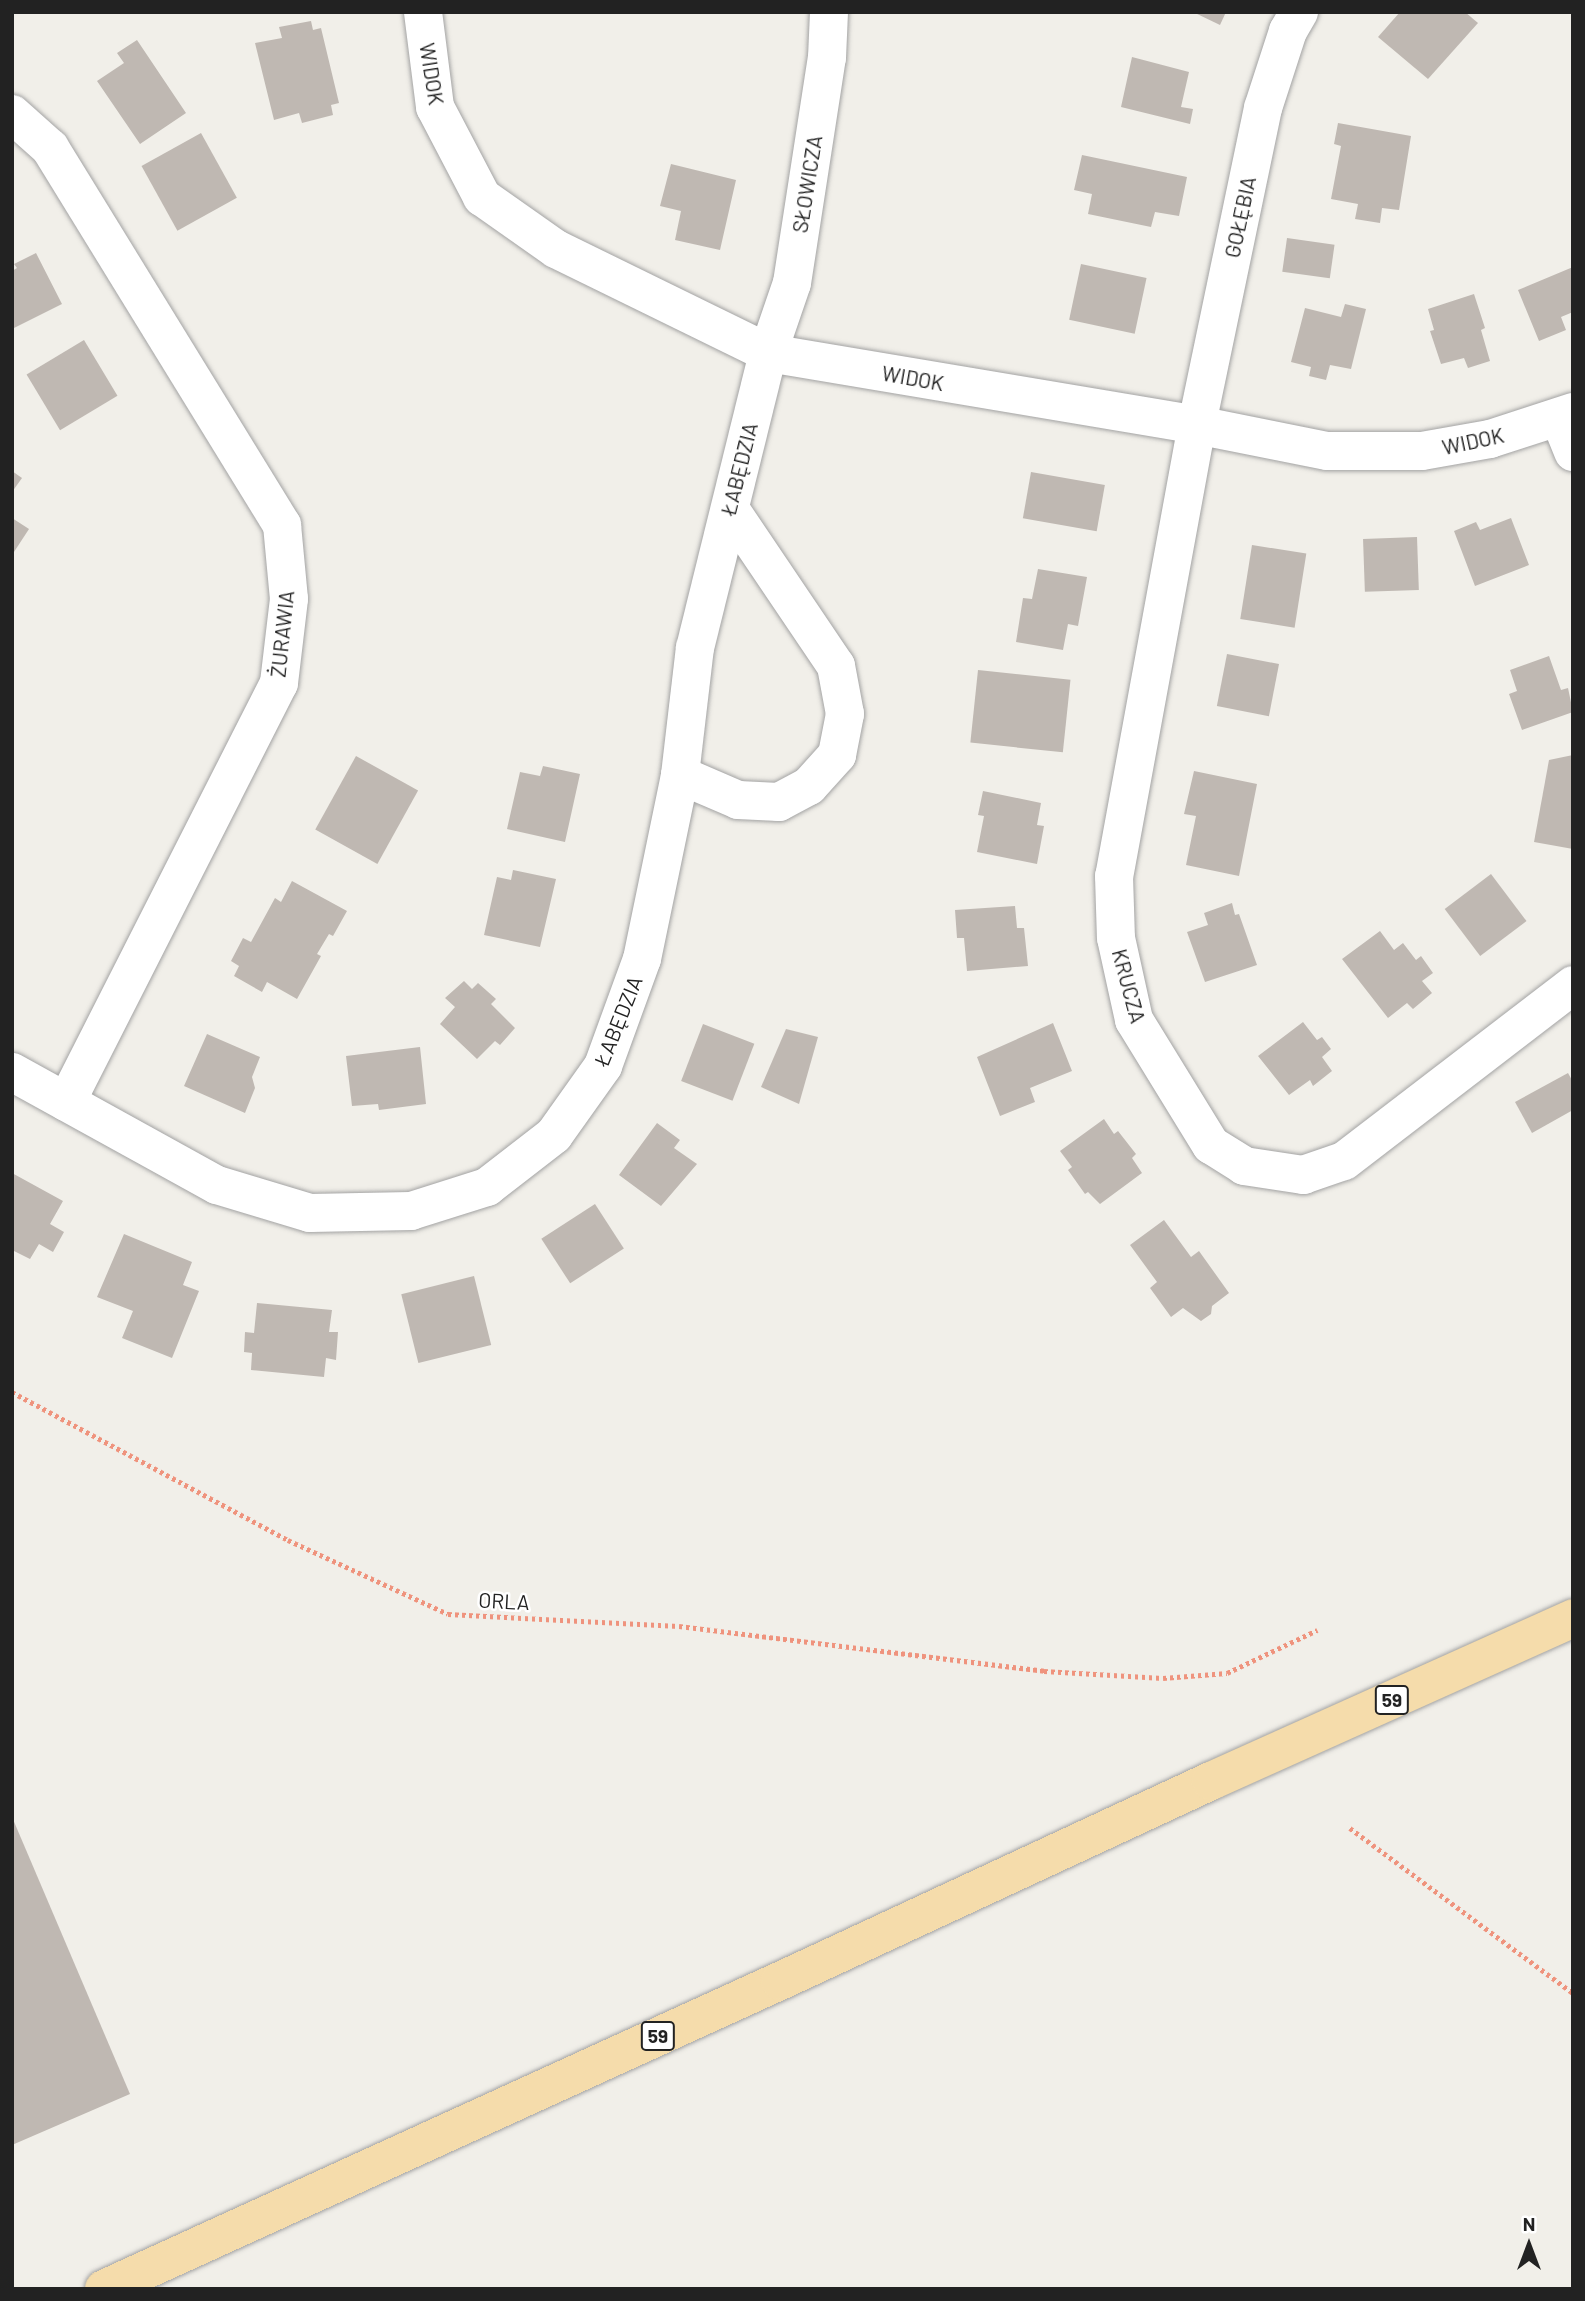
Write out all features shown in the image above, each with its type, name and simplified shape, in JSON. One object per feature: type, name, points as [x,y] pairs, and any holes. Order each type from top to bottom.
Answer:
[{"type":"main road","name":"59","points":[[104,2289],[1198,1786],[1573,1618]]},
{"type":"street","name":"WIDOK","points":[[423,12],[435,107],[482,197],[556,249],[768,353],[1196,425],[1327,451],[1422,451],[1490,439],[1566,414]]},
{"type":"street","name":"SŁOWICZA","points":[[768,353],[792,283],[827,58],[829,12]]},
{"type":"street","name":"GOŁĘBIA","points":[[1196,425],[1264,108],[1289,31],[1298,12]]},
{"type":"street","name":"ŻURAWIA","points":[[12,114],[50,148],[282,525],[289,599],[279,682],[66,1102]]},
{"type":"street","name":"ŁABĘDZIA","points":[[12,1072],[217,1185],[310,1213],[411,1211],[487,1187],[554,1135],[603,1066],[642,959],[680,775],[695,648],[768,353]]},
{"type":"street","points":[[1566,414],[1573,452]]},
{"type":"street","name":"KRUCZA","points":[[1196,425],[1114,876],[1116,939],[1134,1020],[1212,1144],[1244,1166],[1303,1175],[1344,1161],[1573,985]]},
{"type":"street","points":[[680,775],[738,800],[779,802],[809,786],[837,755],[845,714],[836,666],[730,509]]},
{"type":"path","name":"ORLA","points":[[12,1392],[288,1540],[448,1614],[679,1626],[1044,1671],[1163,1678],[1227,1673],[1318,1630]]},
{"type":"path","points":[[1350,1828],[1573,1993]]},
{"type":"building","points":[[1193,12],[1226,12],[1220,25]]},
{"type":"building","points":[[1400,12],[1465,12],[1478,23],[1428,79],[1378,37]]},
{"type":"building","points":[[311,21],[313,30],[321,28],[339,103],[331,105],[333,115],[302,123],[299,113],[274,120],[255,43],[282,38],[279,27]]},
{"type":"building","points":[[137,40],[186,113],[140,144],[97,81],[124,63],[117,53]]},
{"type":"building","points":[[1132,57],[1189,72],[1181,107],[1193,109],[1190,124],[1121,107]]},
{"type":"building","points":[[1338,123],[1411,136],[1399,210],[1382,208],[1380,223],[1355,219],[1358,204],[1331,199],[1341,146],[1334,144]]},
{"type":"building","points":[[201,133],[237,198],[177,231],[142,166]]},
{"type":"building","points":[[1082,155],[1187,177],[1179,216],[1155,212],[1151,227],[1088,214],[1092,194],[1074,190]]},
{"type":"building","points":[[671,164],[736,180],[720,250],[675,240],[681,211],[660,206]]},
{"type":"building","points":[[1287,238],[1335,245],[1330,278],[1282,272]]},
{"type":"building","points":[[36,253],[62,304],[12,329],[12,271],[17,268],[14,264]]},
{"type":"building","points":[[1081,264],[1147,278],[1135,334],[1069,320]]},
{"type":"building","points":[[1573,267],[1573,312],[1561,317],[1566,330],[1539,341],[1518,290]]},
{"type":"building","points":[[1474,294],[1485,328],[1481,330],[1490,361],[1468,368],[1464,358],[1441,364],[1430,331],[1434,330],[1428,309]]},
{"type":"building","points":[[1345,304],[1366,309],[1351,369],[1330,365],[1326,380],[1309,376],[1311,367],[1291,362],[1305,308],[1341,317]]},
{"type":"building","points":[[84,340],[117,396],[60,430],[27,375]]},
{"type":"building","points":[[12,471],[22,478],[12,492]]},
{"type":"building","points":[[1031,472],[1105,485],[1097,531],[1023,518]]},
{"type":"building","points":[[12,518],[29,529],[12,555]]},
{"type":"building","points":[[1511,518],[1529,565],[1475,586],[1454,531],[1476,522],[1480,530]]},
{"type":"building","points":[[1417,537],[1419,590],[1365,592],[1363,539]]},
{"type":"building","points":[[1252,545],[1306,554],[1295,628],[1240,619]]},
{"type":"building","points":[[1038,569],[1087,577],[1078,626],[1068,624],[1063,650],[1016,642],[1023,598],[1032,599]]},
{"type":"building","points":[[1227,654],[1279,664],[1269,716],[1217,706]]},
{"type":"building","points":[[1549,656],[1561,690],[1568,688],[1573,712],[1522,730],[1509,694],[1517,691],[1510,670]]},
{"type":"building","points":[[978,670],[1070,680],[1063,752],[970,743]]},
{"type":"building","points":[[1573,755],[1573,849],[1534,842],[1549,760]]},
{"type":"building","points":[[356,756],[418,790],[377,864],[315,829]]},
{"type":"building","points":[[543,766],[580,774],[565,842],[507,829],[520,772],[540,776]]},
{"type":"building","points":[[1194,771],[1257,784],[1239,876],[1186,865],[1196,816],[1184,814]]},
{"type":"building","points":[[983,791],[1041,803],[1037,825],[1044,826],[1037,864],[977,852],[984,816],[978,815]]},
{"type":"building","points":[[513,870],[556,879],[540,947],[484,935],[497,877],[511,880]]},
{"type":"building","points":[[1491,874],[1527,921],[1480,956],[1445,909]]},
{"type":"building","points":[[292,881],[347,911],[333,936],[329,934],[317,954],[321,956],[297,999],[267,982],[262,992],[234,976],[239,966],[231,961],[243,938],[251,942],[275,898],[281,902]]},
{"type":"building","points":[[1232,903],[1235,915],[1239,914],[1257,965],[1205,982],[1187,932],[1208,925],[1204,913]]},
{"type":"building","points":[[1015,906],[1017,928],[1024,928],[1028,966],[967,971],[964,938],[957,938],[955,910]]},
{"type":"building","points":[[1380,931],[1394,950],[1403,943],[1416,960],[1421,956],[1433,973],[1422,981],[1432,993],[1413,1009],[1407,1003],[1388,1018],[1342,959]]},
{"type":"building","points":[[464,981],[472,989],[478,983],[496,999],[491,1004],[515,1028],[500,1045],[495,1041],[477,1059],[440,1024],[455,1007],[445,998]]},
{"type":"building","points":[[1303,1022],[1317,1040],[1322,1037],[1331,1049],[1322,1057],[1332,1071],[1313,1086],[1310,1080],[1289,1095],[1258,1056]]},
{"type":"building","points":[[1053,1023],[1072,1071],[1030,1088],[1035,1102],[1000,1116],[977,1057]]},
{"type":"building","points":[[703,1024],[754,1044],[732,1101],[681,1081]]},
{"type":"building","points":[[786,1029],[818,1037],[799,1104],[761,1087]]},
{"type":"building","points":[[207,1034],[260,1057],[252,1077],[255,1088],[245,1113],[184,1086]]},
{"type":"building","points":[[420,1047],[426,1104],[379,1110],[378,1104],[352,1106],[346,1056]]},
{"type":"building","points":[[1568,1073],[1573,1082],[1573,1110],[1532,1133],[1515,1102]]},
{"type":"building","points":[[1104,1119],[1114,1134],[1118,1131],[1136,1154],[1132,1158],[1142,1173],[1100,1204],[1088,1192],[1085,1194],[1068,1170],[1072,1167],[1060,1151]]},
{"type":"building","points":[[657,1123],[680,1140],[674,1148],[697,1164],[661,1206],[619,1175]]},
{"type":"building","points":[[12,1173],[63,1201],[50,1224],[64,1232],[53,1252],[39,1244],[30,1259],[12,1250]]},
{"type":"building","points":[[595,1204],[624,1248],[570,1283],[541,1239]]},
{"type":"building","points":[[1164,1220],[1191,1257],[1199,1251],[1229,1293],[1212,1306],[1211,1314],[1201,1321],[1183,1308],[1171,1317],[1150,1288],[1157,1282],[1130,1245]]},
{"type":"building","points":[[124,1234],[192,1262],[183,1285],[199,1291],[172,1358],[122,1338],[133,1311],[97,1297]]},
{"type":"building","points":[[474,1276],[491,1345],[418,1363],[401,1294]]},
{"type":"building","points":[[257,1303],[332,1310],[329,1332],[338,1332],[336,1360],[326,1358],[324,1377],[251,1370],[252,1353],[244,1352],[245,1332],[254,1333]]},
{"type":"building","points":[[12,1817],[130,2094],[12,2145]]}]
